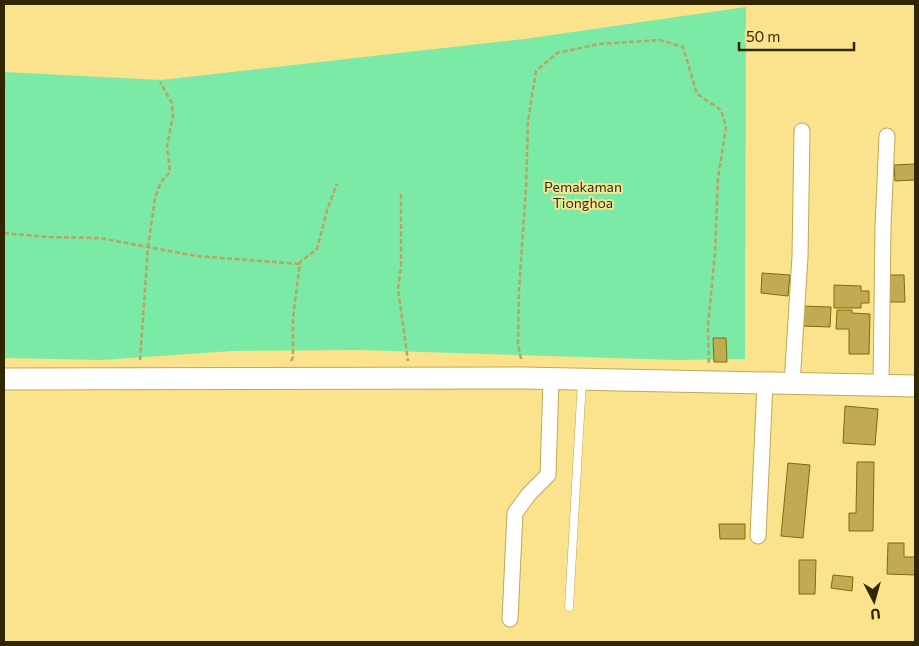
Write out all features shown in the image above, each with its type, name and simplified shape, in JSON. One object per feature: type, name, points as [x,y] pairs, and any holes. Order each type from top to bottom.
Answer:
[{"type":"street","points":[[792,384],[800,257],[802,131]]},
{"type":"street","points":[[881,386],[883,227],[887,136]]},
{"type":"street","points":[[4,379],[208,377],[524,378],[915,386]]},
{"type":"street","points":[[510,619],[515,512],[548,475],[551,379]]},
{"type":"street","points":[[758,536],[765,384]]},
{"type":"lane","points":[[569,607],[582,379]]},
{"type":"path","points":[[524,378],[518,344],[519,298],[528,121],[536,71],[557,53],[599,44],[660,40],[683,47],[697,94],[721,110],[726,127],[718,178],[715,253],[708,325],[709,381]]},
{"type":"path","points":[[4,86],[5,81]]},
{"type":"path","points":[[138,379],[148,247],[155,198],[161,182],[170,172],[167,146],[173,115],[172,103],[160,82]]},
{"type":"path","points":[[283,378],[293,358],[293,318],[300,264],[317,249],[328,208],[338,184]]},
{"type":"path","points":[[401,194],[401,267],[398,289],[411,378]]},
{"type":"path","points":[[4,233],[47,237],[100,238],[196,256],[300,264]]},
{"type":"green space","name":"Pemakaman Tionghoa","points":[[746,7],[745,359],[677,360],[359,350],[232,351],[102,360],[4,358],[4,72],[161,80],[524,39]]},
{"type":"building","points":[[915,164],[915,180],[895,181],[894,165]]},
{"type":"building","points":[[762,273],[790,275],[788,296],[761,293]]},
{"type":"building","points":[[889,275],[904,275],[905,302],[889,302]]},
{"type":"building","points":[[834,285],[861,286],[861,291],[869,291],[869,303],[861,303],[861,308],[834,308]]},
{"type":"building","points":[[802,306],[831,307],[830,327],[802,326]]},
{"type":"building","points":[[837,310],[852,310],[852,313],[870,314],[869,354],[849,354],[849,329],[836,329]]},
{"type":"building","points":[[713,338],[726,338],[727,362],[714,362]]},
{"type":"building","points":[[845,406],[878,409],[875,445],[843,443]]},
{"type":"building","points":[[857,462],[874,462],[873,531],[849,531],[849,513],[856,513]]},
{"type":"building","points":[[788,463],[810,465],[803,538],[781,536]]},
{"type":"building","points":[[719,524],[745,524],[745,539],[720,539]]},
{"type":"building","points":[[888,543],[904,543],[904,557],[915,557],[915,575],[887,574]]},
{"type":"building","points":[[799,560],[816,560],[815,594],[799,594]]},
{"type":"building","points":[[833,575],[853,577],[852,591],[831,588]]}]
